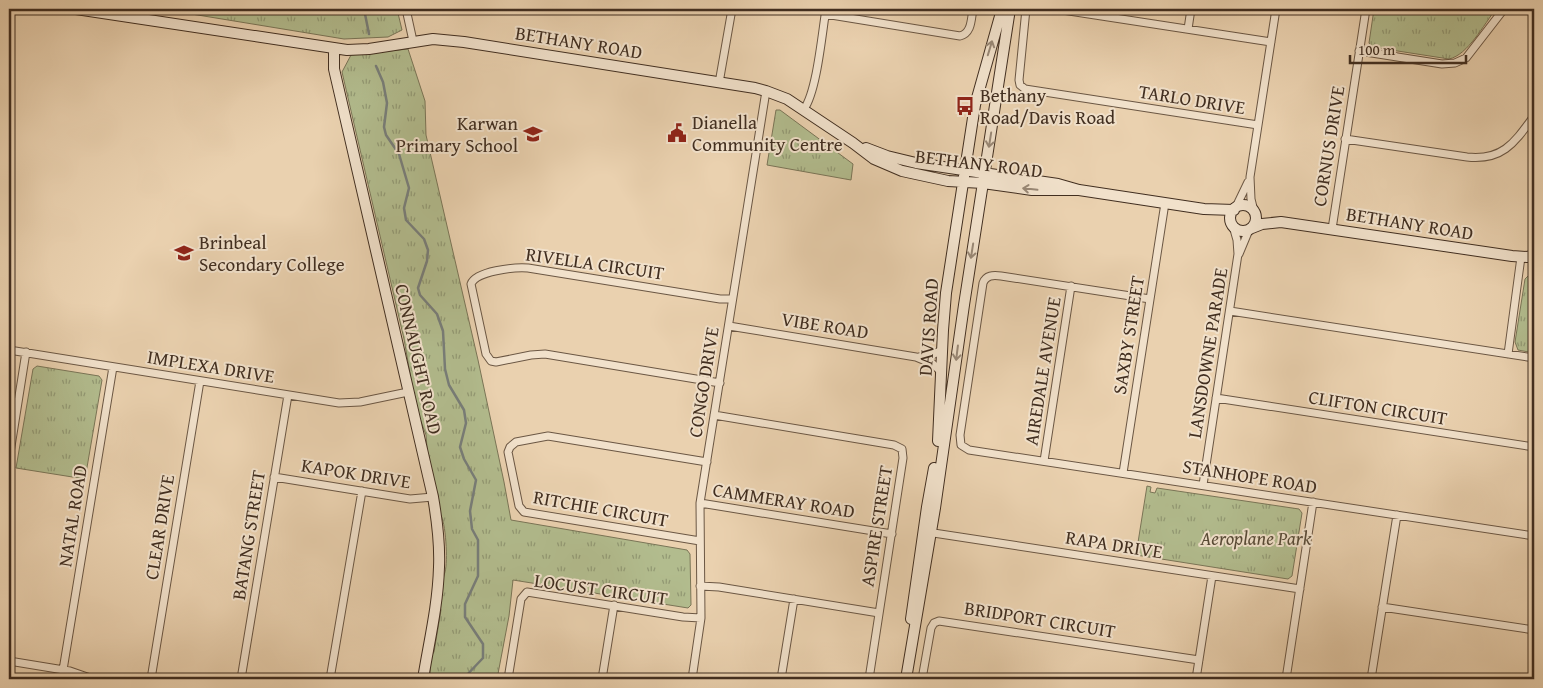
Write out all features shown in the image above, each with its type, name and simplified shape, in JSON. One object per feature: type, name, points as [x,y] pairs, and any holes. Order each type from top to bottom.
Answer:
[{"type":"street","name":"BETHANY ROAD","points":[[76,9],[334,48],[358,50],[433,39],[464,42],[766,90],[804,109],[874,159],[902,171],[948,181],[963,182],[984,178],[1058,184],[1079,190],[1204,209],[1234,210]]},
{"type":"street","points":[[406,9],[413,41]]},
{"type":"street","points":[[720,83],[732,9]]},
{"type":"street","points":[[804,109],[813,90],[826,11],[960,36],[966,34],[969,29],[972,9]]},
{"type":"street","name":"DAVIS ROAD","points":[[927,532],[937,450],[945,302],[979,88],[1002,9]]},
{"type":"street","name":"DAVIS ROAD","points":[[906,679],[910,652],[913,598],[927,532],[1010,9]]},
{"type":"street","name":"TARLO DRIVE","points":[[1026,9],[1019,80],[1020,85],[1025,89],[1258,125]]},
{"type":"street","points":[[1056,9],[1271,42]]},
{"type":"street","points":[[1109,17],[1110,9]]},
{"type":"street","points":[[1188,29],[1191,9]]},
{"type":"street","points":[[1250,176],[1231,216],[1232,224],[1238,230],[1251,229],[1256,220],[1251,199],[1250,176],[1276,9]]},
{"type":"street","name":"CORNUS DRIVE","points":[[1332,228],[1366,9]]},
{"type":"street","points":[[1359,51],[1442,64],[1456,63],[1469,55],[1504,9]]},
{"type":"street","name":"CONNAUGHT ROAD","points":[[334,48],[334,69],[433,497],[439,541],[439,566],[437,594],[423,679]]},
{"type":"street","name":"CONGO DRIVE","points":[[692,679],[701,618],[700,503],[766,90]]},
{"type":"street","points":[[1345,139],[1485,158],[1508,149],[1534,116]]},
{"type":"street","name":"BETHANY ROAD","points":[[854,143],[874,152],[904,161],[965,170],[984,178]]},
{"type":"street","name":"SAXBY STREET","points":[[1123,473],[1164,203]]},
{"type":"street","points":[[1234,210],[1238,207],[1247,206],[1254,211]]},
{"type":"street","name":"BETHANY ROAD","points":[[1204,209],[1232,224]]},
{"type":"street","name":"BETHANY ROAD","points":[[1254,211],[1281,222]]},
{"type":"street","name":"BETHANY ROAD","points":[[1251,229],[1262,224],[1281,222],[1521,257],[1534,255]]},
{"type":"street","name":"LANSDOWNE PARADE","points":[[1203,485],[1238,254],[1237,240],[1232,224]]},
{"type":"street","name":"LANSDOWNE PARADE","points":[[1238,254],[1251,229]]},
{"type":"street","points":[[1508,354],[1521,257]]},
{"type":"street","name":"RIVELLA CIRCUIT","points":[[720,383],[545,354],[496,362],[491,361],[486,354],[471,284],[474,278],[480,275],[514,268],[528,268],[720,299],[732,299]]},
{"type":"street","name":"STANHOPE ROAD","points":[[1071,286],[994,275],[988,276],[984,280],[960,435],[961,445],[969,450],[1534,536]]},
{"type":"street","points":[[1071,286],[1150,299]]},
{"type":"street","name":"AIREDALE AVENUE","points":[[1044,461],[1071,286]]},
{"type":"street","points":[[1230,311],[1534,358]]},
{"type":"street","name":"VIBE ROAD","points":[[729,326],[916,357],[933,364],[941,372]]},
{"type":"street","name":"IMPLEXA DRIVE","points":[[9,350],[334,403],[352,403],[408,392]]},
{"type":"street","name":"VIBE ROAD","points":[[916,357],[932,355],[942,350]]},
{"type":"street","points":[[9,459],[26,352]]},
{"type":"street","name":"NATAL ROAD","points":[[63,670],[113,367]]},
{"type":"street","name":"CLEAR DRIVE","points":[[152,679],[200,381]]},
{"type":"street","name":"BATANG STREET","points":[[241,679],[288,395]]},
{"type":"street","name":"CLIFTON CIRCUIT","points":[[1216,398],[1534,447]]},
{"type":"street","name":"ASPIRE STREET","points":[[714,415],[900,447],[903,452],[869,679]]},
{"type":"street","name":"RITCHIE CIRCUIT","points":[[700,541],[524,512],[520,506],[508,452],[512,444],[516,442],[548,436],[707,462]]},
{"type":"street","name":"KAPOK DRIVE","points":[[274,477],[410,499],[433,497]]},
{"type":"street","points":[[330,679],[362,491]]},
{"type":"street","points":[[1286,679],[1313,502]]},
{"type":"street","name":"CAMMERAY ROAD","points":[[700,503],[892,534]]},
{"type":"street","points":[[1371,679],[1397,515]]},
{"type":"street","name":"RAPA DRIVE","points":[[927,532],[1300,589]]},
{"type":"street","points":[[1196,679],[1212,576]]},
{"type":"street","points":[[700,586],[713,586],[879,614]]},
{"type":"street","name":"LOCUST CIRCUIT","points":[[508,679],[521,599],[525,594],[534,592],[683,617],[701,618]]},
{"type":"street","points":[[781,679],[794,599]]},
{"type":"street","points":[[602,679],[614,606]]},
{"type":"street","points":[[1382,607],[1534,630]]},
{"type":"street","name":"BRIDPORT CIRCUIT","points":[[922,679],[930,628],[938,621],[1199,660]]},
{"type":"street","points":[[9,661],[63,670],[93,679]]},
{"type":"green space","points":[[161,9],[397,9],[402,30],[388,37],[344,39]]},
{"type":"green space","points":[[1374,9],[1496,9],[1463,52],[1449,59],[1372,47],[1369,43]]},
{"type":"green space","points":[[408,49],[425,101],[426,135],[478,360],[511,520],[687,550],[690,554],[691,605],[688,608],[513,580],[509,616],[497,679],[430,679],[430,661],[434,652],[441,610],[439,596],[446,567],[444,525],[428,460],[426,435],[416,408],[404,339],[342,72],[351,55]]},
{"type":"green space","points":[[776,110],[780,110],[853,164],[851,180],[767,165]]},
{"type":"green space","points":[[1534,274],[1534,353],[1518,350],[1515,342],[1525,279],[1529,275]]},
{"type":"green space","points":[[37,366],[99,376],[102,380],[85,479],[16,468],[33,369]]},
{"type":"green space","name":"Aeroplane Park","points":[[1147,486],[1151,487],[1150,492],[1155,493],[1157,488],[1299,509],[1302,513],[1292,576],[1288,579],[1136,555]]},
{"type":"waterway","points":[[364,9],[369,34]]},
{"type":"waterway","points":[[376,66],[383,82],[387,103],[384,127],[386,135],[399,154],[409,188],[404,208],[406,220],[424,239],[428,250],[427,261],[418,288],[420,295],[437,314],[443,331],[445,369],[449,385],[464,410],[466,423],[460,447],[464,459],[476,480],[470,511],[472,529],[478,540],[478,576],[465,604],[465,617],[483,644],[483,658],[463,679]]},
{"type":"place","name":"Bethany Road/Davis Road","points":[[965,106]]},
{"type":"place","name":"Dianella Community Centre","points":[[677,133]]},
{"type":"place","name":"Karwan Primary School","points":[[533,134]]},
{"type":"place","name":"Brinbeal Secondary College","points":[[184,253]]}]
